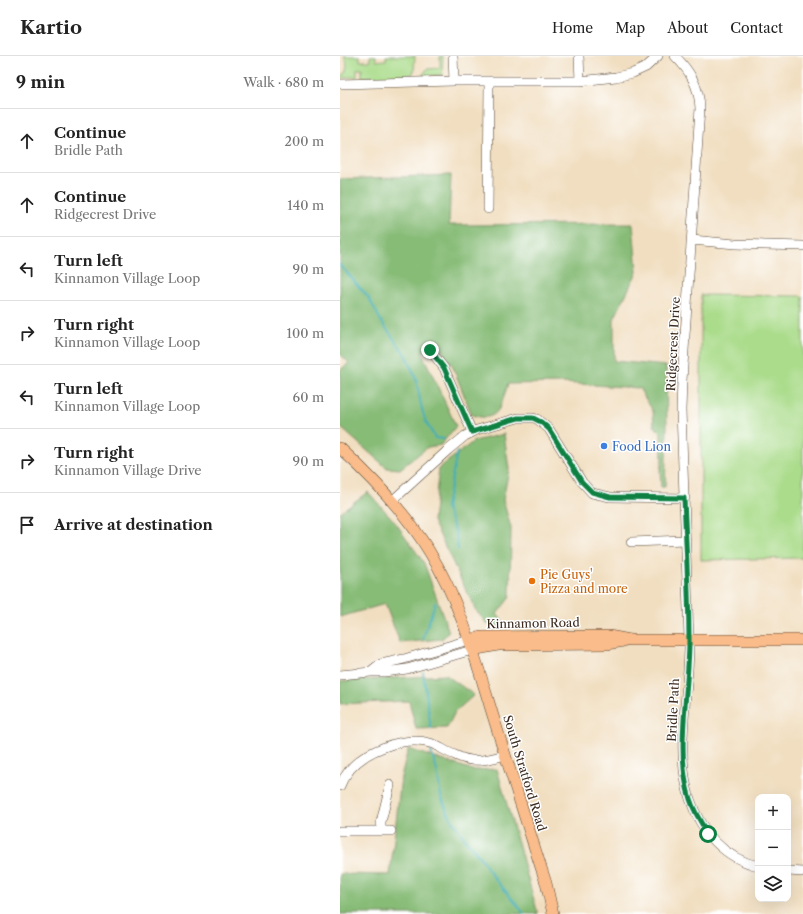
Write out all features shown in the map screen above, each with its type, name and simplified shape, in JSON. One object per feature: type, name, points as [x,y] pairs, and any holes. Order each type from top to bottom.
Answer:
[{"type":"main road","name":"South Stratford Road","points":[[340,448],[372,479],[419,536],[450,592],[471,645],[546,882],[553,914]]},
{"type":"main road","name":"Kinnamon Road","points":[[471,645],[481,637],[608,636],[630,640],[803,640]]},
{"type":"street","points":[[453,56],[454,81]]},
{"type":"street","points":[[579,56],[580,81]]},
{"type":"street","points":[[340,84],[454,81],[580,81],[616,77],[633,73],[646,67],[658,56]]},
{"type":"street","name":"Ridgecrest Drive","points":[[675,56],[694,81],[700,98],[682,381],[689,641]]},
{"type":"street","points":[[488,209],[489,82]]},
{"type":"street","points":[[692,240],[735,244],[803,246]]},
{"type":"street","points":[[430,350],[444,368],[472,432]]},
{"type":"street","points":[[392,502],[455,444],[472,432],[518,418],[533,418],[541,422],[549,429],[582,482],[592,492],[610,497],[684,498]]},
{"type":"street","points":[[631,542],[686,540]]},
{"type":"street","name":"Bridle Path","points":[[689,641],[683,746],[686,783],[690,798],[700,822],[717,844],[734,857],[755,865]]},
{"type":"street","name":"Kinnamon Road","points":[[371,672],[381,664],[471,645]]},
{"type":"street","name":"Kinnamon Road","points":[[340,675],[407,669],[471,645]]},
{"type":"street","points":[[404,659],[407,669]]},
{"type":"street","points":[[340,786],[343,773],[372,752],[397,743],[429,743],[454,755],[473,761],[482,761],[505,755]]},
{"type":"street","points":[[381,831],[381,822],[390,785]]},
{"type":"street","points":[[340,831],[391,831]]},
{"type":"street","points":[[791,871],[803,872]]},
{"type":"green space","points":[[344,56],[360,56],[360,61],[370,61],[370,56],[376,56],[376,61],[386,60],[386,56],[415,56],[414,71],[411,76],[362,77],[362,69],[357,69],[357,77],[340,78],[340,76],[345,73],[347,68]]},
{"type":"green space","points":[[440,56],[443,56],[442,75],[422,76],[427,69],[440,68]]},
{"type":"green space","points":[[451,175],[449,225],[633,224],[637,272],[614,319],[614,361],[666,366],[667,429],[665,487],[661,487],[661,433],[654,426],[653,411],[639,388],[563,383],[508,384],[501,405],[494,414],[488,417],[472,415],[452,365],[435,341],[422,353],[456,426],[441,445],[428,447],[400,469],[387,468],[340,427],[340,370],[349,363],[340,354],[340,179]]},
{"type":"green space","points":[[701,295],[803,296],[803,558],[701,560]]},
{"type":"green space","points":[[504,434],[509,469],[503,500],[511,528],[510,597],[497,614],[504,623],[514,624],[515,627],[501,627],[487,624],[475,609],[433,521],[439,468],[474,441]]},
{"type":"green space","points":[[368,492],[395,522],[424,563],[449,632],[442,639],[400,643],[385,604],[340,617],[340,512]]},
{"type":"green space","points":[[446,675],[474,695],[455,712],[447,728],[416,729],[409,701],[340,704],[340,681]]},
{"type":"green space","points":[[408,749],[473,770],[497,769],[538,914],[340,914],[340,874],[390,875],[401,777]]},
{"type":"waterway","points":[[340,265],[369,298],[381,321],[405,354],[416,379],[426,422],[435,438],[444,439]]},
{"type":"waterway","points":[[457,452],[446,507],[456,533],[458,550]]},
{"type":"waterway","points":[[423,639],[435,603]]},
{"type":"waterway","points":[[423,672],[431,729]]},
{"type":"waterway","points":[[431,751],[437,771],[441,796],[451,819],[492,875],[524,914]]},
{"type":"place","name":"Food Lion","points":[[604,446]]},
{"type":"place","name":"Pie Guys' Pizza and more","points":[[532,581]]},
{"type":"route","points":[[430,350],[444,368],[472,432],[518,418],[524,417],[537,419],[549,429],[582,482],[592,492],[610,497],[684,498],[689,654],[683,746],[684,768],[686,783],[694,810],[708,834]]}]
